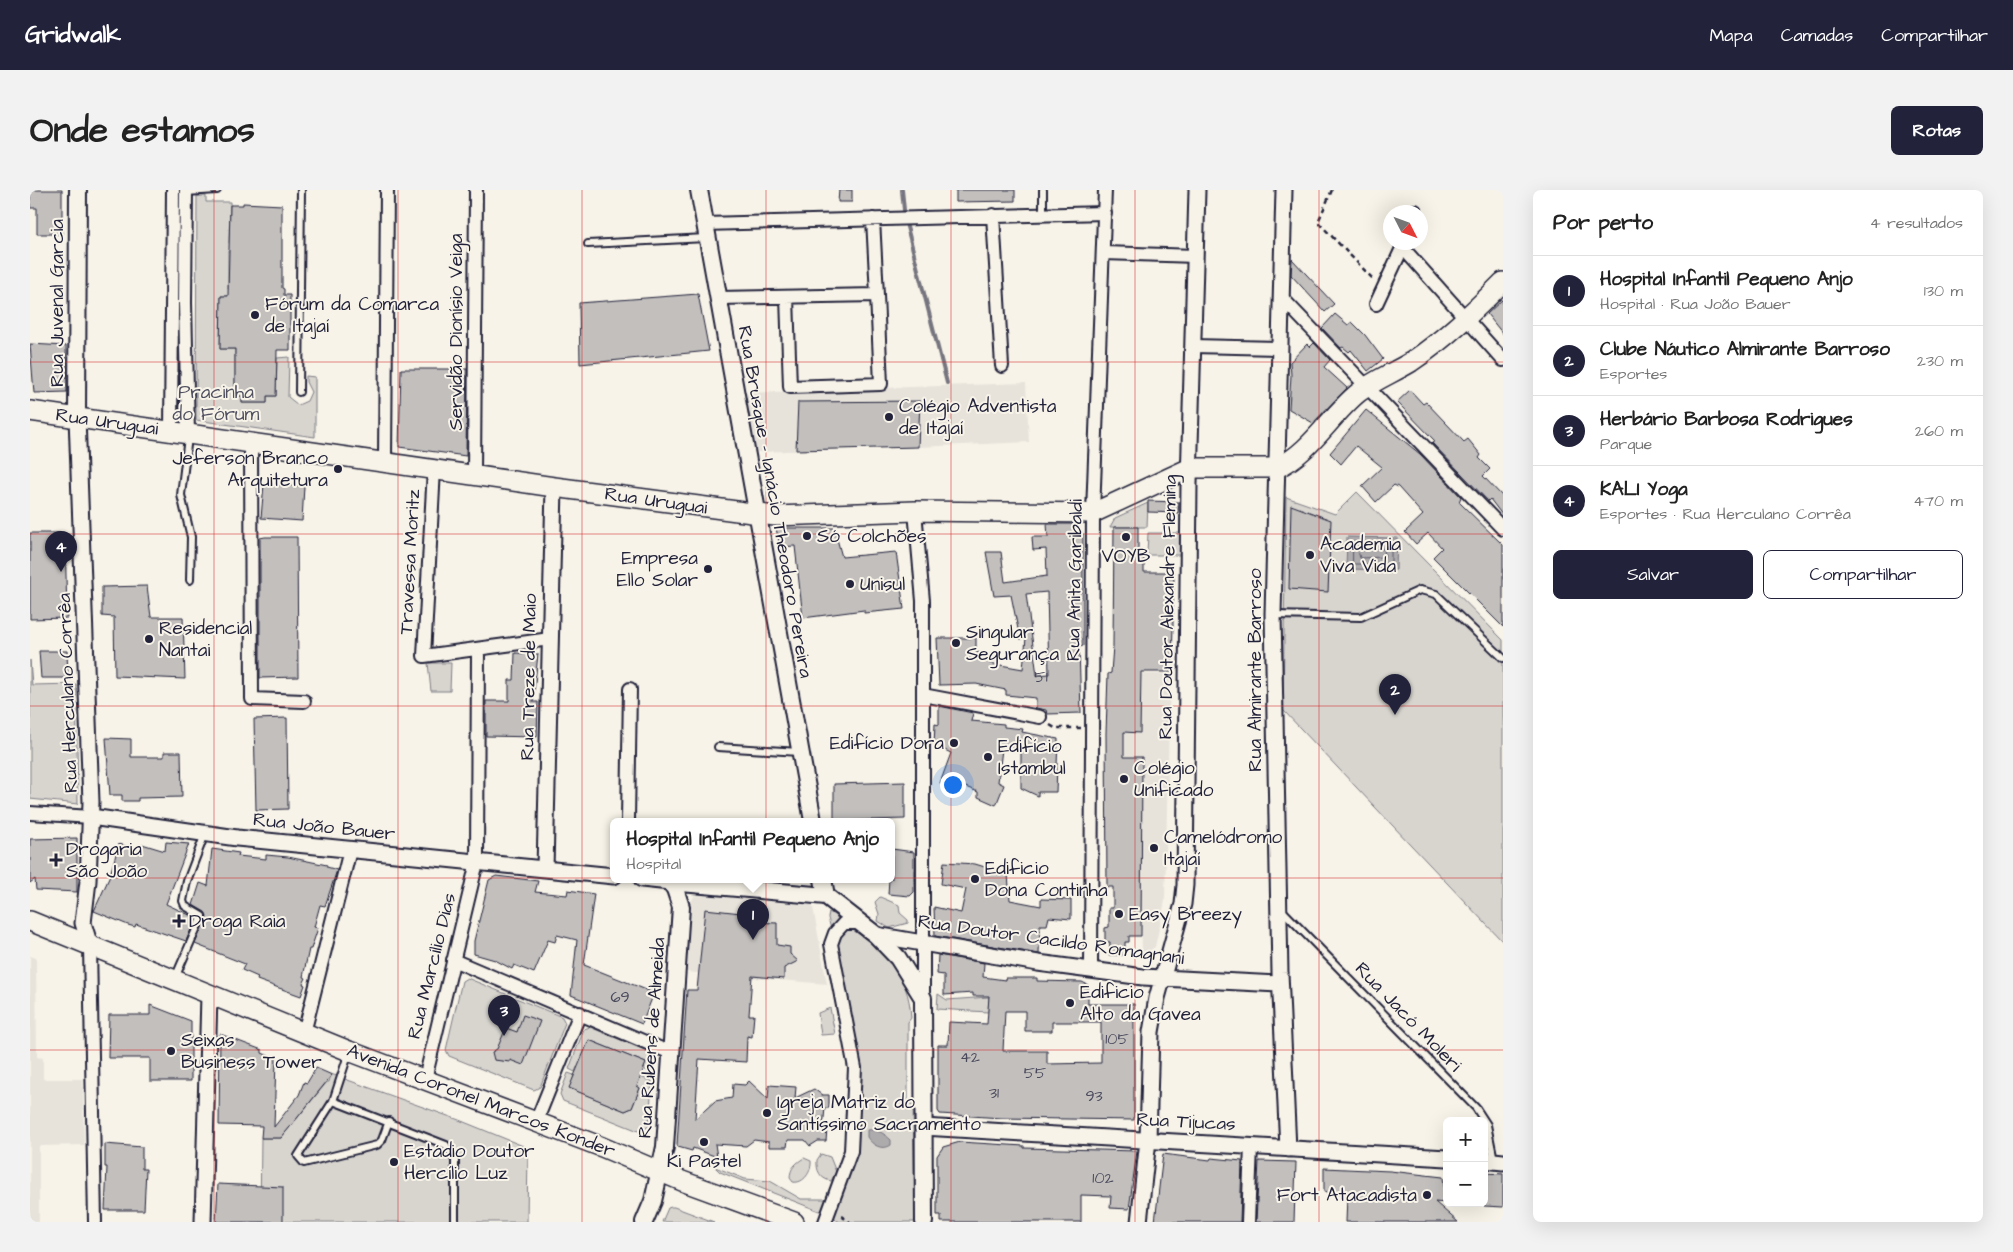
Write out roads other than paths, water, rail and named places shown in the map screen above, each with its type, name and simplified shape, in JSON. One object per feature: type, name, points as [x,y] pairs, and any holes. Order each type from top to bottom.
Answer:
[{"type":"main road","name":"Rua Juvenal Garcia","points":[[77,417],[78,190]]},
{"type":"main road","name":"Rua Brusque - Ignácio Theodoro Pereira","points":[[699,190],[811,818]]},
{"type":"main road","points":[[1277,468],[1305,449],[1340,411],[1367,386],[1412,361],[1466,318],[1503,282]]},
{"type":"main road","name":"Rua Uruguai","points":[[30,410],[757,515],[915,512],[1094,513],[1190,468],[1277,468]]},
{"type":"main road","name":"Rua Rubens de Almeida","points":[[644,1222],[653,1200],[665,1147],[681,907],[675,889],[671,883]]},
{"type":"main road","points":[[680,883],[826,896],[876,935],[902,964],[923,998],[924,1222]]},
{"type":"main road","points":[[824,883],[826,896]]},
{"type":"main road","points":[[681,907],[685,898],[699,885]]},
{"type":"main road","name":"Avenida Coronel Marcos Konder","points":[[30,921],[349,1051],[536,1122],[682,1181],[794,1222]]},
{"type":"street","points":[[173,190],[180,432]]},
{"type":"street","points":[[385,461],[387,190]]},
{"type":"street","name":"Servidão Dionísio Veiga","points":[[474,475],[476,190]]},
{"type":"street","name":"Rua Anita Garibaldi","points":[[1091,970],[1094,513],[1105,190]]},
{"type":"street","name":"Rua Doutor Alexandre Fleming","points":[[1139,1222],[1148,1140],[1150,1042],[1157,998],[1184,904],[1190,468],[1198,190]]},
{"type":"street","name":"Rua Almirante Barroso","points":[[1284,190],[1273,614],[1280,984],[1288,1149]]},
{"type":"street","points":[[180,432],[185,303],[186,191]]},
{"type":"street","points":[[706,231],[873,219],[1104,213]]},
{"type":"street","points":[[993,215],[1002,366]]},
{"type":"street","points":[[787,297],[790,387],[881,384],[873,219]]},
{"type":"street","points":[[1376,304],[1402,250]]},
{"type":"street","points":[[1408,250],[1503,360]]},
{"type":"street","points":[[1104,253],[1196,256]]},
{"type":"street","points":[[718,298],[877,295]]},
{"type":"street","points":[[1282,298],[1503,529]]},
{"type":"street","points":[[1193,346],[1280,348]]},
{"type":"street","name":"Rua Herculano Corrêa","points":[[77,417],[91,817],[88,881],[83,923],[90,946]]},
{"type":"street","points":[[251,442],[252,699],[304,701]]},
{"type":"street","name":"Travessa Moritz","points":[[434,469],[424,656],[478,650]]},
{"type":"street","name":"Rua Treze de Maio","points":[[545,869],[554,487]]},
{"type":"street","points":[[915,512],[923,601],[923,998]]},
{"type":"street","points":[[478,650],[550,639]]},
{"type":"street","name":"Rua Marcílio Dias","points":[[425,1079],[477,862],[478,650]]},
{"type":"street","points":[[628,818],[630,689]]},
{"type":"street","points":[[923,695],[1040,717]]},
{"type":"street","name":"Rua João Bauer","points":[[30,813],[91,817],[206,834],[610,876]]},
{"type":"street","points":[[304,1033],[350,850]]},
{"type":"street","points":[[825,1222],[851,1151],[855,1068],[831,944],[840,927],[849,922],[859,923]]},
{"type":"street","name":"Rua Doutor Cacildo Romagnani","points":[[876,935],[1091,970],[1163,978],[1280,984]]},
{"type":"street","points":[[90,946],[95,1222]]},
{"type":"street","points":[[453,960],[671,1053]]},
{"type":"street","points":[[203,1222],[209,995]]},
{"type":"street","points":[[536,1122],[580,1014]]},
{"type":"street","name":"Rua Tijucas","points":[[924,1127],[1443,1158]]},
{"type":"street","points":[[1248,1222],[1251,1146]]},
{"type":"lane","points":[[186,191],[217,190]]},
{"type":"lane","points":[[299,392],[301,190]]},
{"type":"lane","points":[[1043,190],[1043,215]]},
{"type":"lane","points":[[588,244],[706,231]]},
{"type":"lane","points":[[180,432],[181,496],[191,537],[190,580]]},
{"type":"lane","points":[[1273,614],[1361,617],[1420,590],[1428,590],[1436,594],[1503,658]]},
{"type":"lane","points":[[718,747],[800,752]]},
{"type":"lane","points":[[173,980],[202,916],[185,906],[183,901],[187,881],[206,834]]},
{"type":"lane","name":"Rua Jacó Moleri","points":[[1278,906],[1476,1108],[1487,1125],[1494,1161]]},
{"type":"lane","points":[[349,1051],[333,1101],[298,1156],[304,1163],[377,1145],[382,1140],[389,1121]]},
{"type":"lane","points":[[333,1101],[389,1121],[446,1145],[452,1152],[455,1160],[455,1222]]},
{"type":"water","points":[[1347,537],[1397,538],[1396,570],[1346,569]]},
{"type":"water","points":[[867,1130],[883,1133],[891,1140],[891,1145],[881,1147],[874,1145],[867,1137]]},
{"type":"waterway","points":[[902,190],[904,210]]},
{"type":"waterway","points":[[906,223],[947,383]]},
{"type":"place","name":"Fórum da Comarca de Itajaí","points":[[255,315]]},
{"type":"place","name":"Colégio Adventista de Itajaí","points":[[889,417]]},
{"type":"place","name":"Jeferson Branco Arquitetura","points":[[338,469]]},
{"type":"place","name":"Só Colchões","points":[[807,536]]},
{"type":"place","name":"VOYB","points":[[1126,537]]},
{"type":"place","name":"Academia Viva Vida","points":[[1310,555]]},
{"type":"place","name":"Empresa Ello Solar","points":[[708,569]]},
{"type":"place","name":"KALI Yoga","points":[[61,572]]},
{"type":"place","name":"Unisul","points":[[850,584]]},
{"type":"place","name":"Residencial Nantai","points":[[149,639]]},
{"type":"place","name":"Singular Segurança","points":[[956,643]]},
{"type":"place","name":"Clube Náutico Almirante Barroso","points":[[1395,715]]},
{"type":"place","name":"Edifício Dora","points":[[954,743]]},
{"type":"place","name":"Edifício Istambul","points":[[988,757]]},
{"type":"place","name":"Colégio Unificado","points":[[1124,779]]},
{"type":"place","name":"Camelódromo Itajaí","points":[[1154,848]]},
{"type":"place","name":"Drogaria São João","points":[[56,860]]},
{"type":"place","name":"Edificio Dona Continha","points":[[975,879]]},
{"type":"place","name":"Easy Breezy","points":[[1119,914]]},
{"type":"place","name":"Droga Raia","points":[[179,921]]},
{"type":"place","name":"Hospital Infantil Pequeno Anjo","points":[[753,940]]},
{"type":"place","name":"Edificio Alto da Gavea","points":[[1070,1003]]},
{"type":"place","name":"Herbário Barbosa Rodrigues","points":[[504,1036]]},
{"type":"place","name":"Seixas Business Tower","points":[[171,1051]]},
{"type":"place","name":"Igreja Matriz do Santíssimo Sacramento","points":[[767,1113]]},
{"type":"place","name":"Ki Pastel","points":[[704,1142]]},
{"type":"place","name":"Estádio Doutor Hercílio Luz","points":[[394,1162]]},
{"type":"place","name":"Fort Atacadista","points":[[1427,1195]]},
{"type":"park label","name":"Pracinha do Fórum","points":[[216,403]]}]
